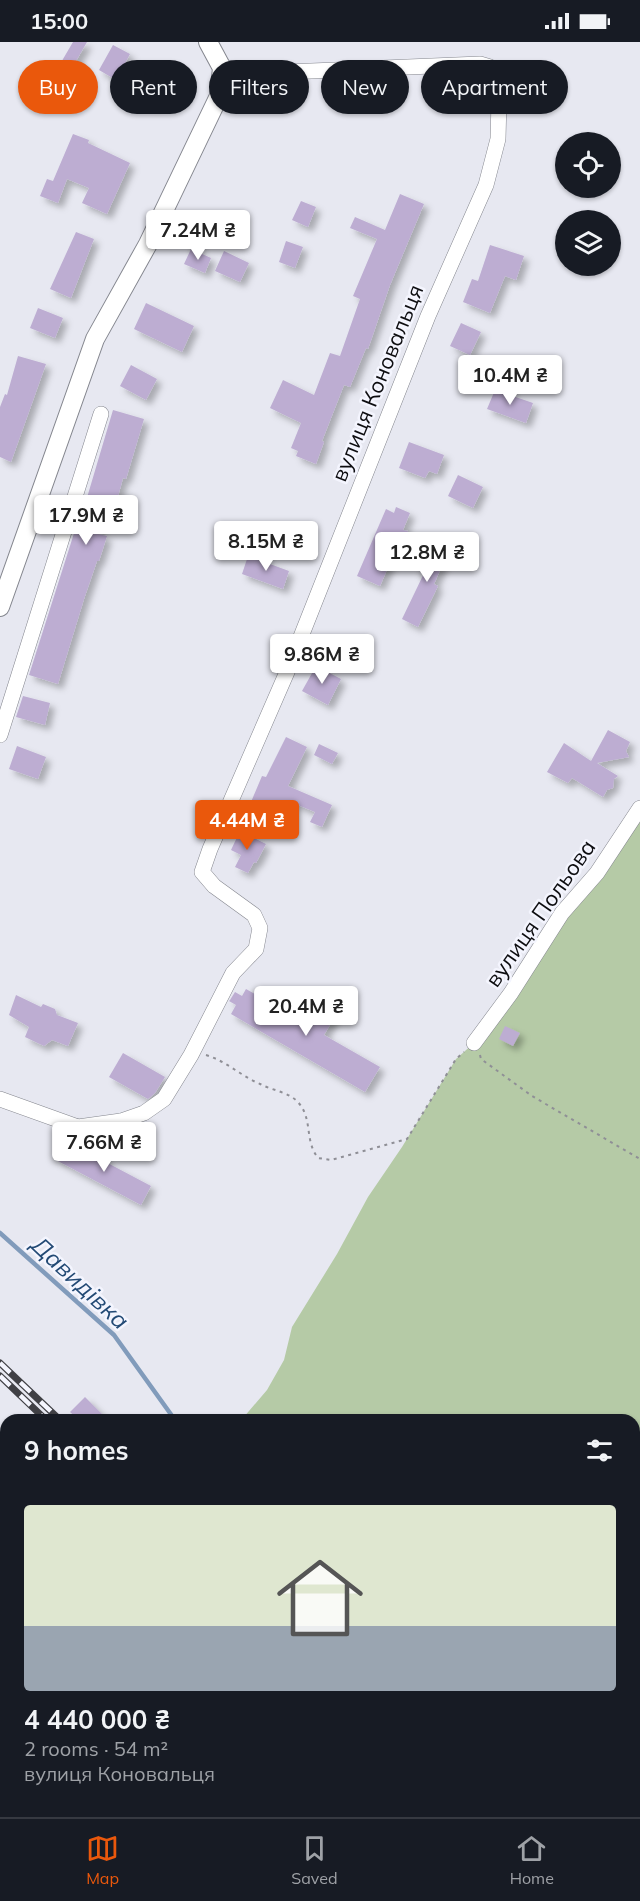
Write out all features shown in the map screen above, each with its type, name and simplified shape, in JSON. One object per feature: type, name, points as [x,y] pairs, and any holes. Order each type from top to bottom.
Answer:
[{"type":"street","points":[[208,42],[218,60]]},
{"type":"street","name":"вулиця Коновальця","points":[[0,1099],[78,1127],[121,1121],[144,1113],[164,1099],[191,1055],[233,974],[256,949],[260,928],[254,915],[214,886],[202,872],[287,672],[428,316],[486,185],[498,139],[499,100],[496,76],[490,67],[480,64],[309,71]]},
{"type":"street","points":[[0,607],[95,339],[148,244],[210,114]]},
{"type":"street","points":[[0,735],[101,414]]},
{"type":"street","name":"вулиця Польова","points":[[474,1043],[511,993],[562,913],[597,873],[640,808]]},
{"type":"path","points":[[191,1055],[207,1055],[220,1059],[239,1074],[293,1097],[301,1106],[306,1118],[311,1149],[318,1158],[331,1160],[407,1138],[456,1059],[474,1043],[482,1059],[532,1096],[640,1159]]},
{"type":"green space","points":[[640,808],[640,1414],[246,1414],[267,1390],[284,1360],[292,1327],[337,1254],[368,1197],[456,1059],[474,1043]]},
{"type":"building","points":[[73,42],[87,42],[77,60],[62,60]]},
{"type":"building","points":[[113,45],[130,54],[127,60],[110,60],[110,76],[99,70]]},
{"type":"building","points":[[73,134],[89,140],[88,143],[130,163],[107,214],[82,203],[89,188],[67,179],[58,203],[40,196],[47,179],[53,181]]},
{"type":"building","points":[[400,194],[424,204],[390,285],[368,349],[366,348],[350,387],[344,385],[322,441],[324,442],[316,464],[296,456],[298,451],[291,448],[301,423],[270,408],[283,380],[314,395],[330,353],[340,356],[360,299],[353,296],[377,239],[350,228],[355,217],[385,230]]},
{"type":"building","points":[[301,201],[316,207],[308,227],[292,220]]},
{"type":"building","points":[[76,232],[94,239],[71,298],[50,289]]},
{"type":"building","points":[[286,241],[303,247],[295,268],[279,262]]},
{"type":"building","points":[[490,245],[524,256],[516,280],[505,276],[490,313],[463,302],[472,279],[478,281]]},
{"type":"building","points":[[191,249],[211,258],[205,273],[184,264]]},
{"type":"building","points":[[224,251],[249,263],[240,282],[215,271]]},
{"type":"building","points":[[146,303],[194,326],[182,352],[134,329]]},
{"type":"building","points":[[38,308],[63,318],[55,338],[30,328]]},
{"type":"building","points":[[461,323],[481,332],[470,355],[450,346]]},
{"type":"building","points":[[18,356],[46,364],[11,462],[0,457],[0,407],[5,394],[7,395]]},
{"type":"building","points":[[131,365],[157,379],[146,400],[120,386]]},
{"type":"building","points":[[495,390],[533,403],[526,423],[487,409]]},
{"type":"building","points":[[113,410],[144,419],[126,479],[123,478],[113,515],[104,512],[98,534],[107,536],[84,599],[58,684],[29,675],[76,527],[78,528]]},
{"type":"building","points":[[409,442],[444,455],[437,474],[429,471],[425,478],[399,468]]},
{"type":"building","points":[[458,475],[483,487],[473,508],[448,496]]},
{"type":"building","points":[[396,507],[410,513],[403,530],[408,531],[403,543],[399,542],[380,586],[357,576],[386,509],[394,513]]},
{"type":"building","points":[[437,536],[452,543],[434,584],[438,586],[418,627],[402,619],[428,565],[425,564]]},
{"type":"building","points":[[248,556],[289,571],[283,589],[242,574]]},
{"type":"building","points":[[316,666],[341,679],[328,705],[302,691]]},
{"type":"building","points":[[23,696],[50,703],[45,725],[16,717]]},
{"type":"building","points":[[608,730],[630,742],[626,751],[629,757],[597,763],[618,776],[614,779],[613,788],[607,790],[603,797],[572,778],[568,783],[547,772],[564,743],[591,761]]},
{"type":"building","points":[[286,737],[307,747],[288,786],[332,805],[322,827],[310,822],[315,812],[288,801],[282,815],[251,802],[262,776],[266,777]]},
{"type":"building","points":[[319,744],[338,753],[332,764],[314,755]]},
{"type":"building","points":[[17,746],[46,757],[38,779],[9,769]]},
{"type":"building","points":[[240,831],[266,844],[248,873],[235,867],[241,855],[231,850]]},
{"type":"building","points":[[246,989],[300,1020],[313,999],[337,1013],[324,1035],[380,1067],[365,1092],[231,1014],[236,1005],[229,1001],[235,992],[242,996]]},
{"type":"building","points":[[16,995],[41,1007],[43,1004],[55,1009],[57,1015],[78,1023],[68,1046],[52,1040],[44,1046],[25,1037],[29,1027],[9,1015]]},
{"type":"building","points":[[505,1026],[520,1033],[513,1046],[499,1039]]},
{"type":"building","points":[[123,1053],[165,1077],[155,1093],[148,1099],[109,1077]]},
{"type":"building","points":[[66,1141],[151,1186],[141,1205],[56,1160]]},
{"type":"building","points":[[85,1397],[102,1414],[72,1414],[70,1412]]},
{"type":"waterway","name":"Давидівка","points":[[0,1233],[114,1335],[171,1414]]},
{"type":"railway","points":[[0,1363],[54,1414]]},
{"type":"railway","points":[[0,1376],[40,1414]]}]
